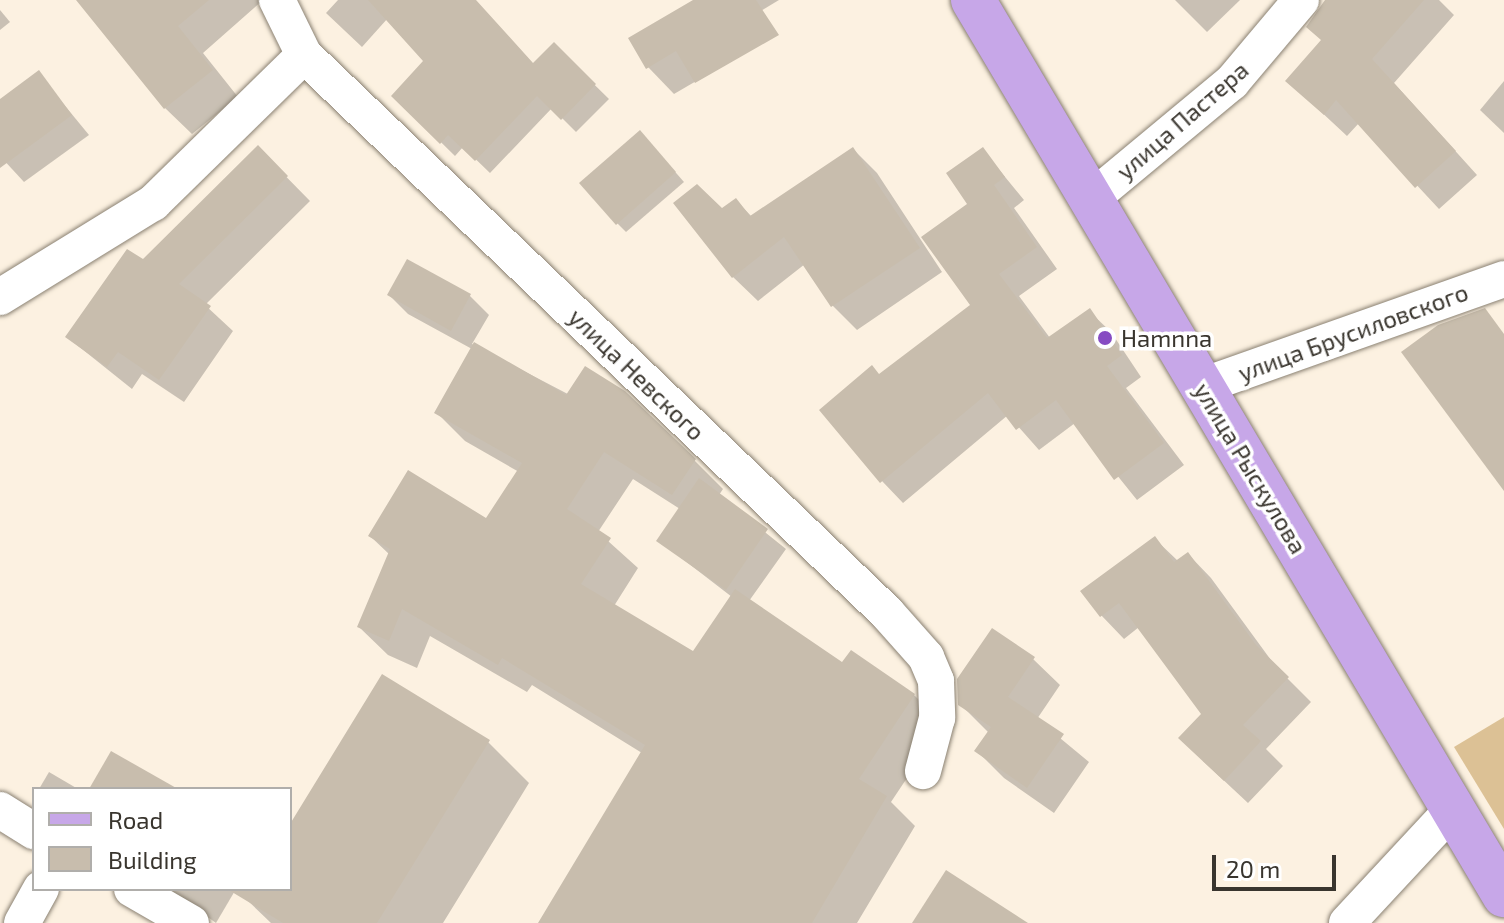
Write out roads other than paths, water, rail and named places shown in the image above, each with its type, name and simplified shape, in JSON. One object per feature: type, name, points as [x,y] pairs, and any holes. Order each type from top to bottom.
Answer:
[{"type":"main road","name":"улица Рыскулова","points":[[973,0],[1504,895]]},
{"type":"street","name":"улица Невского","points":[[277,0],[304,55],[887,613],[926,657],[936,681],[937,718],[923,771]]},
{"type":"street","name":"улица Пастера","points":[[1091,199],[1232,82],[1301,0]]},
{"type":"street","points":[[0,297],[153,203],[304,55]]},
{"type":"street","name":"улица Брусиловского","points":[[1202,386],[1504,279]]},
{"type":"street","points":[[1347,923],[1453,809]]},
{"type":"street","points":[[0,810],[32,830]]},
{"type":"street","points":[[22,923],[40,891]]},
{"type":"street","points":[[135,891],[191,923]]},
{"type":"place","name":"Hamnna","points":[[1105,338]]}]
